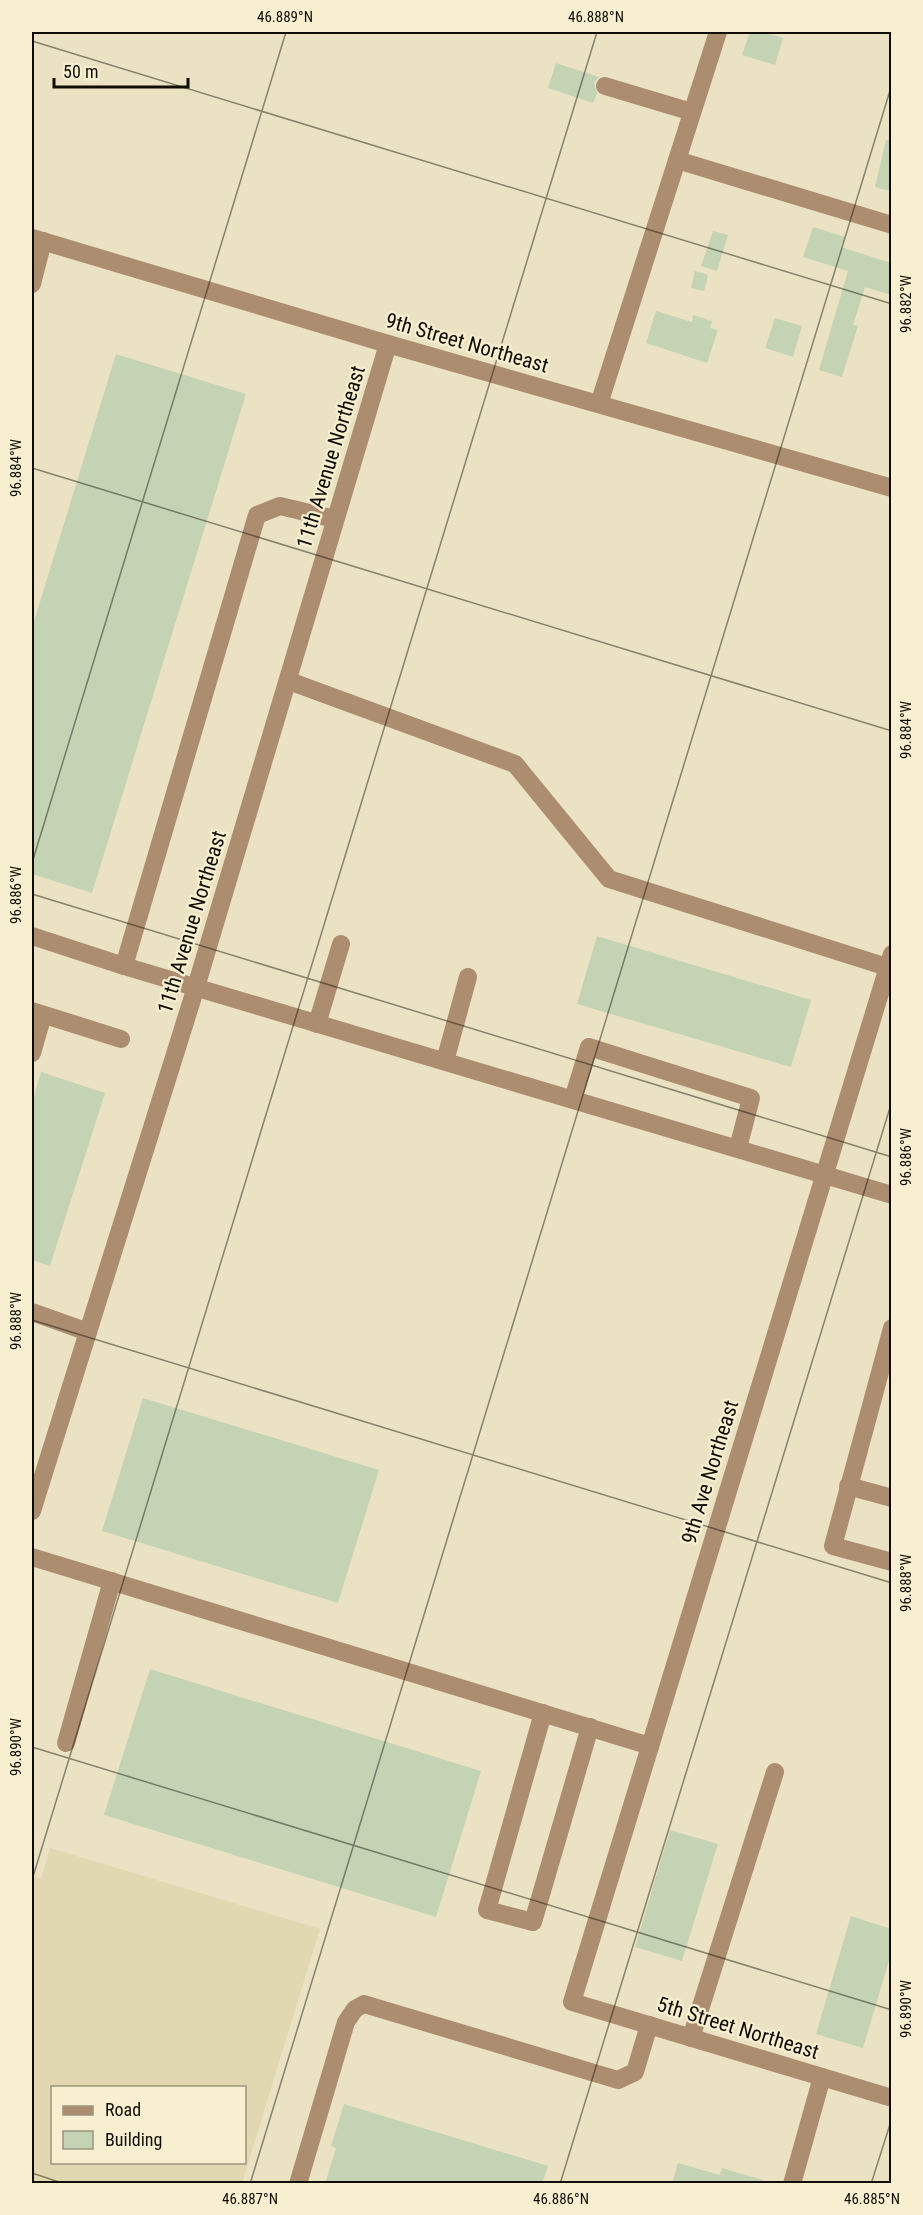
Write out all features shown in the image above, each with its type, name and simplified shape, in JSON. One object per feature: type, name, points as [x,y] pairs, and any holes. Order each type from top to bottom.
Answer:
[{"type":"street","points":[[599,404],[718,32]]},
{"type":"street","points":[[605,86],[692,112]]},
{"type":"street","points":[[677,160],[891,225]]},
{"type":"street","points":[[32,284],[37,240]]},
{"type":"street","name":"9th Street Northeast","points":[[37,240],[388,344],[891,488]]},
{"type":"street","name":"11th Avenue Northeast","points":[[32,1511],[196,987],[388,344]]},
{"type":"street","points":[[124,966],[257,515],[280,506],[335,519]]},
{"type":"street","points":[[289,681],[515,764],[609,879],[889,960]]},
{"type":"street","points":[[32,936],[124,966],[891,1195]]},
{"type":"street","points":[[317,1024],[341,944]]},
{"type":"street","name":"9th Ave Northeast","points":[[572,2002],[889,960]]},
{"type":"street","points":[[445,1061],[468,977]]},
{"type":"street","points":[[32,1053],[37,1013],[121,1039]]},
{"type":"street","points":[[573,1100],[589,1047],[751,1098],[738,1148]]},
{"type":"street","points":[[32,1312],[88,1332]]},
{"type":"street","points":[[891,1328],[833,1546],[891,1562]]},
{"type":"street","points":[[848,1486],[891,1498]]},
{"type":"street","points":[[32,1557],[650,1746]]},
{"type":"street","points":[[66,1743],[112,1581]]},
{"type":"street","points":[[543,1713],[487,1910],[533,1922],[590,1727]]},
{"type":"street","points":[[690,2038],[775,1772]]},
{"type":"street","name":"5th Street Northeast","points":[[572,2002],[891,2098]]},
{"type":"street","points":[[298,2184],[346,2022],[355,2009],[364,2004],[618,2080],[635,2072],[649,2025]]},
{"type":"street","points":[[792,2184],[822,2077]]},
{"type":"shaded area","points":[[50,1848],[320,1929],[242,2183],[32,2183],[32,1876],[41,1879]]},
{"type":"building","points":[[750,32],[763,32],[783,38],[775,65],[742,55]]},
{"type":"building","points":[[556,63],[599,77],[594,83],[597,93],[593,103],[548,88]]},
{"type":"building","points":[[886,140],[891,140],[890,191],[875,187]]},
{"type":"building","points":[[813,227],[845,237],[841,247],[891,263],[891,295],[865,287],[853,325],[858,326],[842,377],[819,370],[848,271],[803,257]]},
{"type":"building","points":[[713,231],[728,235],[717,271],[701,266]]},
{"type":"building","points":[[695,271],[708,275],[704,291],[691,288]]},
{"type":"building","points":[[656,311],[692,322],[693,315],[712,321],[710,328],[718,330],[707,363],[646,343]]},
{"type":"building","points":[[775,318],[802,326],[793,357],[765,348]]},
{"type":"building","points":[[116,354],[246,394],[92,893],[32,874],[32,628]]},
{"type":"building","points":[[597,936],[811,1000],[791,1067],[577,1004]]},
{"type":"building","points":[[41,1072],[105,1093],[50,1266],[32,1260],[32,1102]]},
{"type":"building","points":[[143,1398],[379,1470],[338,1603],[102,1531]]},
{"type":"building","points":[[150,1669],[481,1771],[436,1917],[104,1815]]},
{"type":"building","points":[[670,1830],[718,1844],[682,1961],[635,1947]]},
{"type":"building","points":[[851,1916],[891,1929],[891,1954],[863,2048],[816,2034]]},
{"type":"building","points":[[344,2104],[548,2166],[542,2184],[325,2184],[336,2148],[331,2146]]},
{"type":"building","points":[[678,2163],[720,2175],[722,2168],[763,2180],[762,2184],[672,2184]]}]
